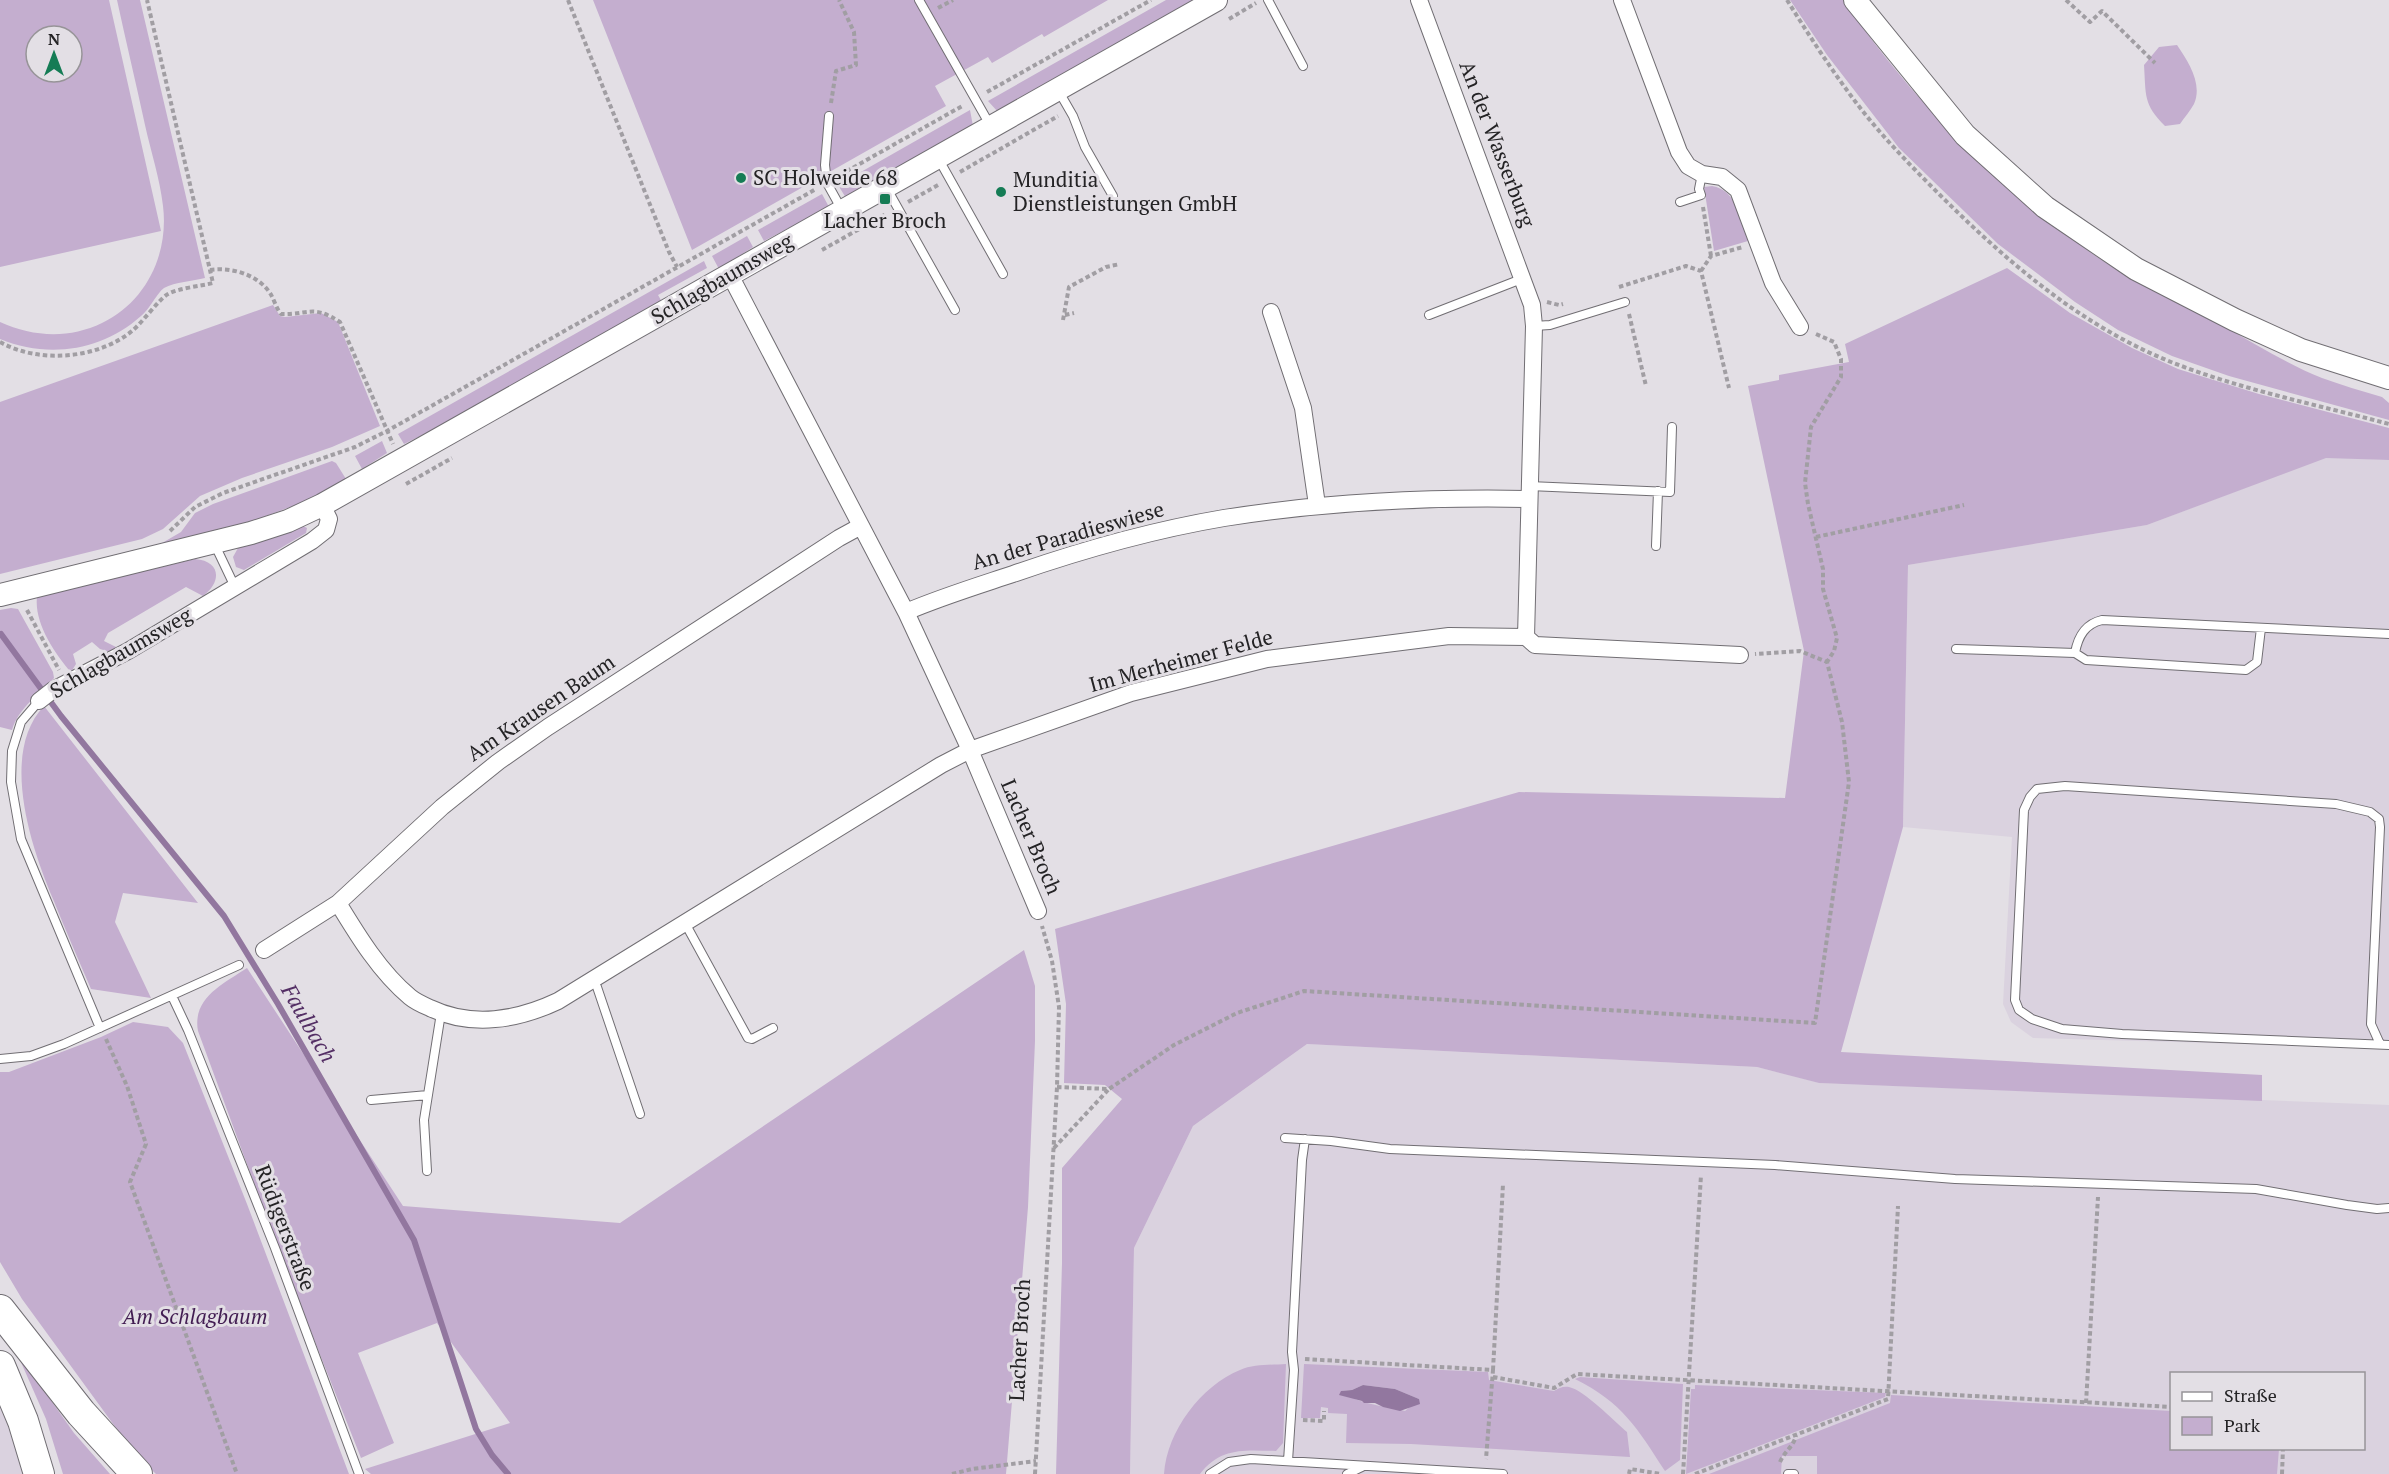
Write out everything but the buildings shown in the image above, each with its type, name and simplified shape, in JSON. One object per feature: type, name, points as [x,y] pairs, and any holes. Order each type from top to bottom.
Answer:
[{"type":"highway","points":[[0,1311],[81,1413],[137,1474]]},
{"type":"highway","points":[[0,1366],[23,1421],[39,1474]]},
{"type":"main road","name":"Schlagbaumsweg","points":[[0,595],[214,543],[288,521],[322,505],[1216,0]]},
{"type":"main road","points":[[1855,0],[1965,135],[2045,207],[2136,269],[2235,320],[2301,350],[2389,378]]},
{"type":"street","name":"An der Wasserburg","points":[[1419,0],[1524,278],[1532,305],[1534,326],[1526,637]]},
{"type":"street","points":[[1622,0],[1679,152],[1688,166],[1702,174],[1722,177],[1738,190],[1773,283],[1800,327]]},
{"type":"street","name":"Lacher Broch","points":[[730,275],[906,612],[970,750],[1038,911]]},
{"type":"street","points":[[1271,312],[1303,408],[1317,505]]},
{"type":"street","name":"An der Paradieswiese","points":[[906,612],[934,600],[1116,542],[1223,518],[1317,505],[1529,493]]},
{"type":"street","name":"Schlagbaumsweg","points":[[39,701],[53,690],[128,651],[312,541],[326,530],[329,519],[322,505]]},
{"type":"street","name":"Am Krausen Baum","points":[[264,950],[338,903],[442,807],[498,762],[628,675],[861,526]]},
{"type":"street","name":"Im Merheimer Felde","points":[[338,903],[389,978],[412,999],[441,1013],[474,1020],[505,1019],[535,1012],[592,980],[941,765],[970,750],[1131,693],[1267,659],[1449,636],[1526,637],[1535,645],[1740,655]]},
{"type":"lane","points":[[919,0],[991,128]]},
{"type":"lane","points":[[1268,0],[1303,66]]},
{"type":"lane","points":[[1058,89],[1073,116],[1085,147],[1113,196]]},
{"type":"lane","points":[[829,116],[825,165],[827,183],[842,211]]},
{"type":"lane","points":[[938,158],[1003,274]]},
{"type":"lane","points":[[1680,202],[1701,195],[1699,189],[1702,174]]},
{"type":"lane","points":[[886,187],[955,310]]},
{"type":"lane","points":[[1430,315],[1524,278]]},
{"type":"lane","points":[[1534,326],[1551,325],[1625,302]]},
{"type":"lane","points":[[1529,493],[1670,492],[1672,428]]},
{"type":"lane","points":[[1656,546],[1658,491]]},
{"type":"lane","points":[[214,543],[235,587]]},
{"type":"lane","points":[[2075,653],[2078,638],[2091,622],[2102,620],[2389,634]]},
{"type":"lane","points":[[1956,649],[2075,653],[2086,660],[2246,670],[2257,662],[2261,628]]},
{"type":"lane","name":"Schlagbaumsweg","points":[[39,701],[21,722],[12,751],[11,782],[21,839],[100,1028]]},
{"type":"lane","points":[[2065,786],[2336,804],[2370,812],[2379,819],[2380,827],[2371,1024],[2384,1045],[2297,1043],[2061,1029],[2032,1019],[2019,1010],[2014,1000],[2024,810],[2030,797],[2037,789],[2065,786]]},
{"type":"lane","points":[[685,923],[748,1038],[752,1039],[773,1028]]},
{"type":"lane","points":[[0,1059],[31,1056],[64,1044],[239,964]]},
{"type":"lane","points":[[592,980],[597,987],[640,1113]]},
{"type":"lane","name":"Rüdigerstraße","points":[[172,996],[188,1030],[274,1248],[360,1474]]},
{"type":"lane","points":[[427,1171],[424,1120],[441,1013]]},
{"type":"lane","points":[[371,1100],[428,1095]]},
{"type":"lane","points":[[1285,1138],[1390,1149],[1775,1165],[1955,1179],[2256,1189],[2367,1207],[2389,1208]]},
{"type":"lane","points":[[1288,1461],[1302,1160],[1305,1139]]},
{"type":"lane","points":[[1210,1474],[1229,1462],[1251,1459],[1503,1474]]},
{"type":"lane","points":[[1347,1474],[1365,1466]]},
{"type":"lane","points":[[1788,1474],[1794,1474]]},
{"type":"path","points":[[0,342],[33,354],[68,355],[91,351],[130,333],[167,294],[213,283],[147,0]]},
{"type":"path","points":[[568,0],[677,267]]},
{"type":"path","points":[[829,116],[836,71],[856,65],[854,32],[839,0]]},
{"type":"path","points":[[168,533],[203,502],[355,447],[387,431],[1151,0]]},
{"type":"path","points":[[1787,0],[1824,58],[1862,110],[1906,161],[1997,250],[2061,302],[2115,335],[2170,361],[2215,377],[2389,424]]},
{"type":"path","points":[[2066,0],[2090,22],[2102,11],[2155,63]]},
{"type":"path","points":[[1701,195],[1711,256]]},
{"type":"path","points":[[1729,388],[1701,271],[1711,256],[1758,242]]},
{"type":"path","points":[[1074,313],[1064,317],[1069,287],[1106,267],[1120,264]]},
{"type":"path","points":[[1612,289],[1686,266],[1701,271]]},
{"type":"path","points":[[210,270],[236,270],[256,280],[268,290],[280,314],[317,310],[325,312],[340,322],[387,431]]},
{"type":"path","points":[[1532,305],[1547,301],[1559,305],[1570,302]]},
{"type":"path","points":[[1625,302],[1646,386]]},
{"type":"path","points":[[1054,1149],[1109,1089],[1174,1045],[1227,1018],[1304,991],[1815,1023],[1849,782],[1842,722],[1827,662],[1834,651],[1837,638],[1823,590],[1823,569],[1805,483],[1811,427],[1841,377],[1841,359],[1834,342],[1800,327]]},
{"type":"path","points":[[1816,537],[1964,505]]},
{"type":"path","points":[[26,609],[62,674]]},
{"type":"path","points":[[1740,655],[1800,651],[1827,662]]},
{"type":"path","name":"Lacher Broch","points":[[1035,1474],[1054,1149],[1059,1008],[1052,962],[1038,911]]},
{"type":"path","points":[[100,1028],[117,1060],[146,1144],[130,1182],[237,1474]]},
{"type":"path","points":[[1057,1087],[1109,1089]]},
{"type":"path","points":[[1683,1474],[1702,1163]]},
{"type":"path","points":[[2086,1403],[2098,1183]]},
{"type":"path","points":[[1485,1473],[1503,1184]]},
{"type":"path","points":[[1695,1474],[1887,1399],[1898,1206]]},
{"type":"path","points":[[1292,1358],[1492,1370]]},
{"type":"path","points":[[1492,1377],[1554,1388],[1577,1374],[2170,1407]]},
{"type":"path","points":[[1290,1420],[1323,1421],[1324,1411]]},
{"type":"path","points":[[1780,1474],[1783,1455],[1794,1444],[1796,1435]]},
{"type":"path","points":[[2282,1474],[2283,1450]]},
{"type":"path","points":[[952,1474],[972,1469],[1036,1461]]},
{"type":"path","points":[[1629,1474],[1630,1470],[1661,1474]]},
{"type":"shaded area","points":[[2326,457],[2389,460],[2389,1048],[2033,1038],[2011,1022],[2003,1004],[2012,837],[1903,827],[1908,565],[2147,525]]},
{"type":"shaded area","points":[[1307,1044],[1757,1067],[1820,1083],[2389,1105],[2389,1474],[1130,1474],[1134,1248],[1193,1126]]},
{"type":"shaded area","points":[[1363,1385],[1395,1389],[1419,1399],[1420,1404],[1400,1411],[1339,1395],[1341,1391],[1352,1390]]},
{"type":"shaded area","points":[[0,1396],[10,1421],[22,1474],[0,1474]]},
{"type":"green space","points":[[0,0],[109,0],[161,231],[0,267]]},
{"type":"green space","points":[[117,0],[140,0],[205,278],[164,288],[147,310],[126,328],[92,344],[55,350],[18,345],[0,339],[0,322],[25,331],[51,334],[77,332],[102,323],[131,303],[151,275],[158,259],[164,224],[162,196]]},
{"type":"green space","name":"SC Holweide 68","points":[[593,0],[1108,0],[1044,37],[1042,34],[992,63],[988,57],[935,86],[946,106],[692,250]]},
{"type":"green space","points":[[1166,0],[1197,0],[998,112],[988,101]]},
{"type":"green space","points":[[1790,0],[1843,0],[1896,71],[1956,137],[2020,198],[2090,252],[2138,282],[2296,366],[2329,381],[2382,397],[2389,403],[2389,420],[2229,376],[2172,356],[2118,330],[2075,302],[1998,244],[1899,148],[1827,55]]},
{"type":"green space","points":[[2177,45],[2193,73],[2197,89],[2196,96],[2194,104],[2180,124],[2165,126],[2149,105],[2144,65],[2159,47]]},
{"type":"green space","points":[[970,110],[973,126],[846,198],[838,185]]},
{"type":"green space","points":[[1712,186],[1727,193],[1733,200],[1748,241],[1714,251],[1704,187]]},
{"type":"green space","points":[[822,194],[829,207],[764,241],[758,230]]},
{"type":"green space","points":[[747,236],[753,247],[719,269],[712,256]]},
{"type":"green space","points":[[704,261],[707,268],[658,295],[662,302],[447,423],[404,444],[398,434]]},
{"type":"green space","points":[[2007,268],[2070,313],[2132,348],[2178,369],[2259,394],[2389,428],[2389,460],[2326,458],[2147,525],[1908,565],[1903,827],[1841,1052],[2262,1075],[2262,1101],[1819,1083],[1757,1067],[1307,1044],[1193,1126],[1134,1248],[1130,1474],[1056,1474],[1062,1263],[1062,1168],[1122,1099],[1105,1085],[1064,1083],[1066,1004],[1055,929],[1519,792],[1785,798],[1804,651],[1748,386],[1779,380],[1779,375],[1849,362],[1845,344]]},
{"type":"green space","points":[[273,305],[280,316],[321,313],[338,322],[380,426],[332,447],[242,478],[200,496],[163,529],[142,539],[0,574],[0,402]]},
{"type":"green space","points":[[382,441],[387,453],[362,469],[355,456]]},
{"type":"green space","points":[[332,461],[336,463],[346,479],[309,500],[247,523],[157,546],[181,532],[195,513],[213,504]]},
{"type":"green space","points":[[303,526],[307,528],[306,533],[244,570],[236,567],[233,557],[238,548]]},
{"type":"green space","points":[[195,559],[204,561],[214,568],[216,579],[209,590],[203,596],[186,587],[108,633],[104,641],[116,647],[110,652],[100,649],[92,642],[73,654],[76,664],[71,672],[46,637],[39,617],[37,597]]},
{"type":"green space","points":[[18,609],[53,672],[54,678],[24,708],[12,730],[0,727],[0,610]]},
{"type":"green space","points":[[44,706],[198,903],[123,893],[115,922],[151,998],[91,989],[44,877],[28,826],[21,773],[24,748],[31,725]]},
{"type":"green space","points":[[1024,950],[1035,986],[1035,1041],[1028,1207],[1006,1474],[371,1474],[365,1469],[510,1423],[437,1323],[358,1353],[394,1443],[361,1458],[277,1246],[198,1031],[197,1019],[200,1009],[219,986],[247,968],[403,1206],[620,1223]]},
{"type":"green space","name":"Am Schlagbaum","points":[[133,1022],[168,1027],[183,1043],[247,1204],[349,1474],[156,1474],[135,1454],[22,1299],[0,1262],[0,1072],[9,1072],[101,1037]]},
{"type":"green space","points":[[21,1358],[74,1433],[110,1474],[63,1474],[46,1419]]},
{"type":"green space","points":[[1286,1364],[1283,1443],[1276,1451],[1234,1452],[1216,1459],[1200,1474],[1164,1474],[1172,1442],[1179,1426],[1188,1412],[1212,1387],[1245,1368]]},
{"type":"green space","points":[[1304,1364],[1488,1372],[1489,1380],[1554,1391],[1565,1387],[1575,1389],[1627,1432],[1630,1457],[1411,1444],[1346,1443],[1347,1414],[1328,1413],[1328,1408],[1321,1407],[1320,1418],[1301,1418]],"holes":[[[1363,1385],[1395,1389],[1419,1399],[1405,1411],[1363,1402],[1341,1391],[1352,1390]]]},
{"type":"green space","points":[[1580,1377],[1683,1384],[1680,1460],[1665,1471],[1628,1418],[1605,1397],[1575,1379]]},
{"type":"green space","points":[[1695,1385],[1886,1393],[1885,1397],[1686,1474],[1691,1389],[1695,1389]]},
{"type":"green space","points":[[1891,1395],[2170,1411],[2170,1450],[2279,1450],[2277,1474],[1817,1474],[1817,1456],[1782,1456],[1781,1474],[1709,1474],[1890,1403]]},
{"type":"waterway","name":"Faulbach","points":[[1,634],[61,716],[224,916],[278,1004],[414,1240],[476,1429],[492,1455],[508,1474]]},
{"type":"place","name":"SC Holweide 68","points":[[741,178]]},
{"type":"place","name":"Munditia Dienstleistungen GmbH","points":[[1001,192]]},
{"type":"place","name":"Lacher Broch","points":[[885,199]]}]
